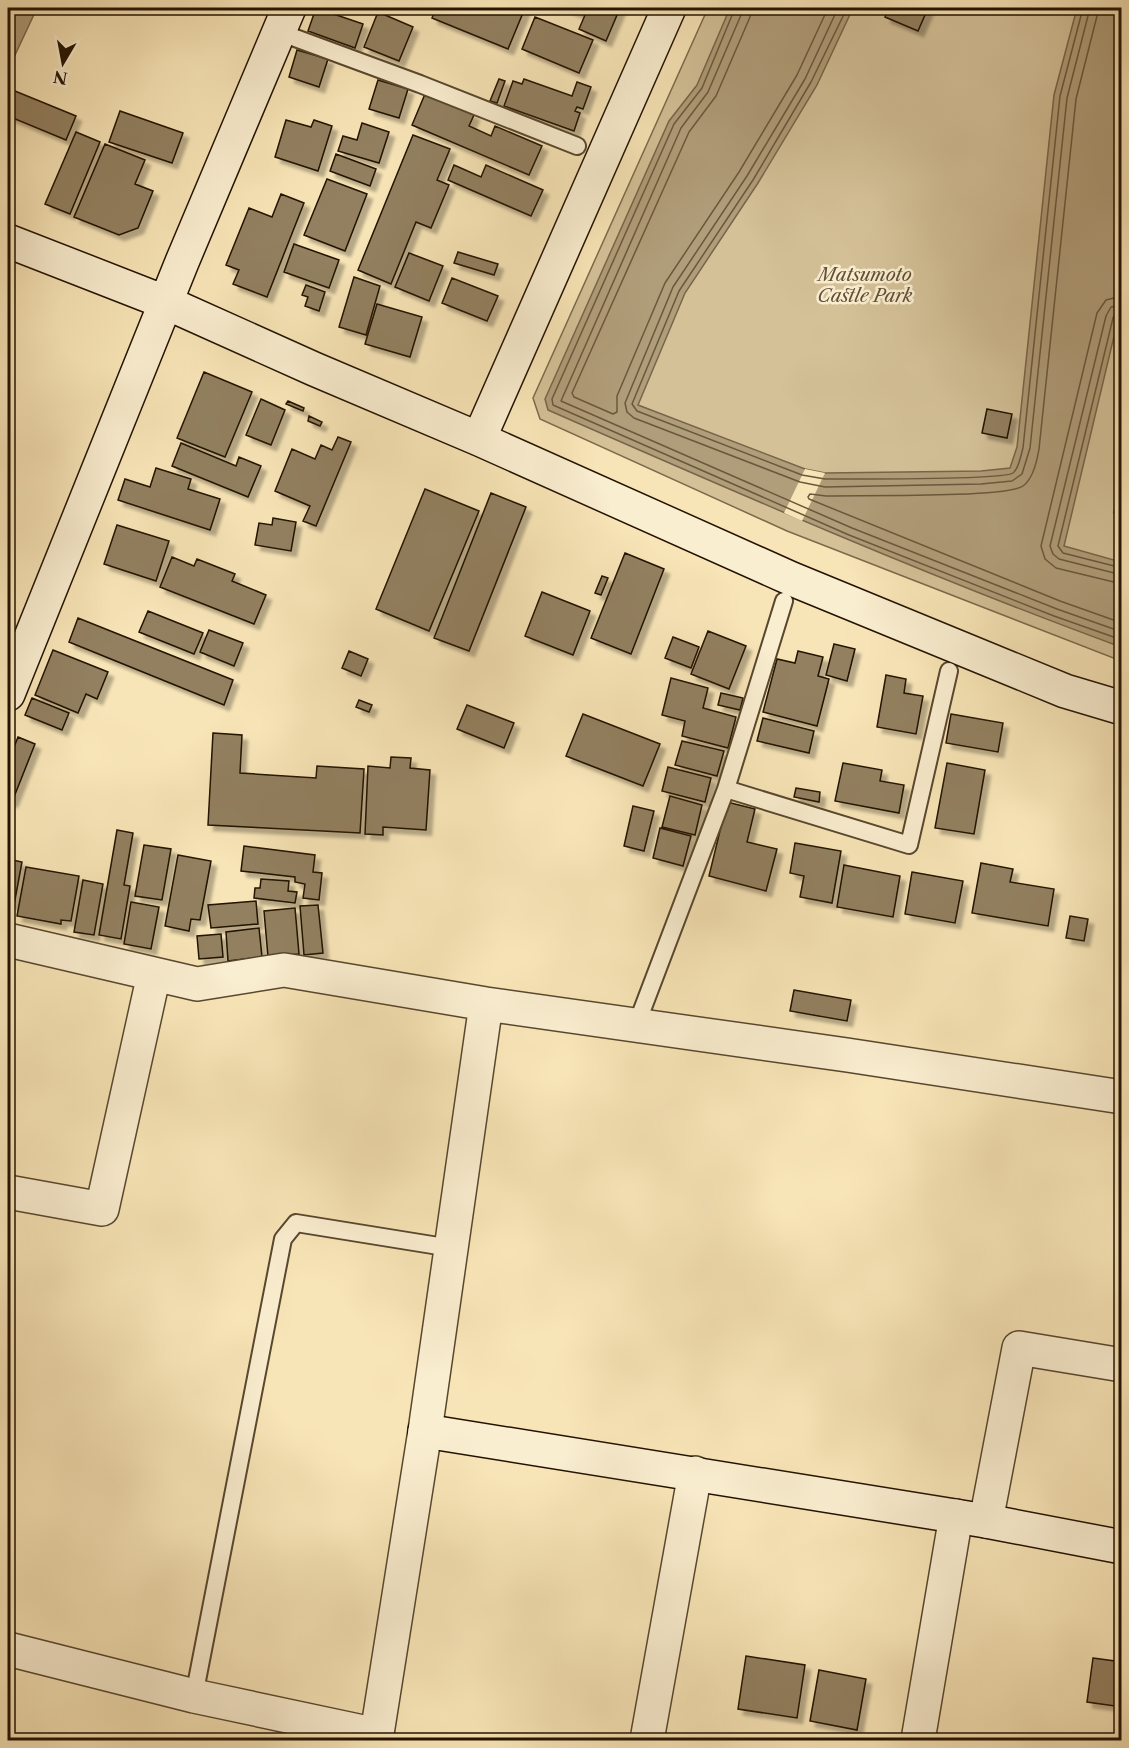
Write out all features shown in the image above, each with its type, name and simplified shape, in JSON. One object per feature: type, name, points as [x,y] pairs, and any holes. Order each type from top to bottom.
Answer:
[{"type":"street","points":[[479,439],[669,8]]},
{"type":"street","points":[[8,694],[284,20]]},
{"type":"street","points":[[8,242],[167,303],[792,579],[1065,691],[1122,708]]},
{"type":"street","points":[[8,940],[197,984],[284,970],[486,1004],[1122,1097]]},
{"type":"street","points":[[8,1192],[102,1209],[154,974]]},
{"type":"street","points":[[8,1649],[194,1696],[377,1738],[425,1431],[486,1004]]},
{"type":"street","points":[[918,1740],[971,1519],[1019,1348],[1122,1365]]},
{"type":"street","points":[[425,1431],[695,1473],[971,1519],[1122,1547]]},
{"type":"street","points":[[646,1740],[695,1473]]},
{"type":"lane","points":[[284,20],[420,84],[577,146]]},
{"type":"lane","points":[[636,1026],[726,789],[784,601]]},
{"type":"lane","points":[[726,789],[909,845],[949,671]]},
{"type":"lane","points":[[194,1696],[283,1239],[296,1223],[451,1248]]},
{"type":"green space","name":"Matsumoto Castle Park","points":[[708,8],[1121,8],[1121,661],[787,531],[540,419],[533,398]]},
{"type":"water","points":[[8,8],[37,8],[8,70]]},
{"type":"water","points":[[730,8],[853,8],[817,85],[758,183],[685,293],[638,405],[805,469],[825,473],[981,471],[1010,468],[1017,447],[1054,95],[1077,8],[1121,8],[1121,307],[1064,546],[1121,562],[1121,647],[904,563],[548,410],[545,399],[669,121],[697,85]]},
{"type":"pier","points":[[805,469],[825,473],[802,521],[784,513]]},
{"type":"building","points":[[316,8],[363,24],[355,48],[308,31]]},
{"type":"building","points":[[436,8],[525,8],[508,49],[432,18]]},
{"type":"building","points":[[566,8],[620,8],[606,41],[579,29],[585,15]]},
{"type":"building","points":[[889,8],[928,8],[918,31],[885,17]]},
{"type":"building","points":[[378,12],[413,27],[399,61],[364,47]]},
{"type":"building","points":[[535,17],[593,40],[579,73],[522,49]]},
{"type":"building","points":[[297,50],[328,59],[319,87],[289,77]]},
{"type":"building","points":[[499,79],[505,81],[497,103],[490,101]]},
{"type":"building","points":[[524,79],[572,96],[577,82],[591,87],[583,109],[577,107],[575,111],[580,113],[574,131],[504,106],[513,81],[522,84]]},
{"type":"building","points":[[378,80],[408,89],[399,118],[369,109]]},
{"type":"building","points":[[10,89],[76,116],[66,140],[8,116]]},
{"type":"building","points":[[425,94],[474,115],[469,126],[491,136],[495,126],[542,146],[529,175],[412,125]]},
{"type":"building","points":[[120,111],[183,133],[172,163],[109,142]]},
{"type":"building","points":[[286,120],[311,127],[314,120],[332,126],[318,171],[275,157]]},
{"type":"building","points":[[362,123],[389,132],[379,163],[338,151],[343,136],[357,140]]},
{"type":"building","points":[[76,132],[100,142],[70,214],[45,204]]},
{"type":"building","points":[[413,135],[450,149],[437,180],[449,185],[431,228],[416,222],[391,284],[358,270]]},
{"type":"building","points":[[105,144],[145,160],[135,184],[153,191],[138,228],[119,235],[74,217]]},
{"type":"building","points":[[336,154],[376,169],[370,186],[330,171]]},
{"type":"building","points":[[454,165],[481,177],[486,165],[543,190],[531,216],[448,180]]},
{"type":"building","points":[[327,179],[367,194],[345,251],[304,235]]},
{"type":"building","points":[[281,194],[304,203],[267,297],[233,284],[239,270],[226,265],[249,208],[272,217]]},
{"type":"building","points":[[294,244],[339,260],[329,288],[284,272]]},
{"type":"building","points":[[458,252],[498,264],[494,275],[454,263]]},
{"type":"building","points":[[409,253],[443,266],[429,301],[395,287]]},
{"type":"building","points":[[354,277],[380,286],[366,335],[339,327]]},
{"type":"building","points":[[452,278],[498,296],[487,321],[442,303]]},
{"type":"building","points":[[306,285],[325,292],[319,311],[305,306],[308,297],[302,295]]},
{"type":"building","points":[[377,304],[422,317],[410,357],[365,344]]},
{"type":"building","points":[[204,372],[252,392],[225,457],[177,438]]},
{"type":"building","points":[[261,399],[285,410],[271,445],[246,435]]},
{"type":"building","points":[[288,401],[304,408],[303,411],[286,404]]},
{"type":"building","points":[[987,409],[1012,414],[1007,438],[982,433]]},
{"type":"building","points":[[309,416],[322,422],[320,426],[308,421]]},
{"type":"building","points":[[338,437],[351,442],[316,526],[303,521],[310,506],[275,491],[292,449],[315,459],[321,445],[332,450]]},
{"type":"building","points":[[181,443],[236,466],[239,457],[261,466],[248,497],[172,466]]},
{"type":"building","points":[[156,468],[191,479],[188,489],[220,499],[210,530],[118,500],[125,479],[150,487]]},
{"type":"building","points":[[1122,477],[1122,515],[1114,513]]},
{"type":"building","points":[[425,489],[479,511],[429,631],[376,609]]},
{"type":"building","points":[[491,493],[526,507],[469,651],[434,638]]},
{"type":"building","points":[[273,518],[296,522],[291,551],[255,545],[259,523],[272,525]]},
{"type":"building","points":[[117,525],[169,541],[156,581],[104,564]]},
{"type":"building","points":[[625,553],[664,569],[631,654],[591,638]]},
{"type":"building","points":[[172,557],[194,566],[197,559],[235,574],[232,581],[266,595],[254,624],[160,587]]},
{"type":"building","points":[[602,576],[608,578],[601,595],[595,593]]},
{"type":"building","points":[[542,592],[590,611],[573,655],[525,636]]},
{"type":"building","points":[[148,611],[203,633],[194,654],[139,632]]},
{"type":"building","points":[[78,618],[233,680],[224,705],[69,642]]},
{"type":"building","points":[[209,630],[243,643],[234,666],[200,652]]},
{"type":"building","points":[[708,631],[746,646],[729,689],[691,674]]},
{"type":"building","points":[[673,637],[699,647],[691,668],[665,658]]},
{"type":"building","points":[[834,644],[855,649],[847,681],[826,675]]},
{"type":"building","points":[[53,650],[108,672],[97,699],[86,694],[78,713],[35,695]]},
{"type":"building","points":[[349,651],[368,659],[361,676],[342,668]]},
{"type":"building","points":[[798,651],[823,657],[818,676],[829,679],[817,726],[763,712],[777,659],[795,663]]},
{"type":"building","points":[[886,675],[906,679],[904,693],[923,696],[916,734],[877,727]]},
{"type":"building","points":[[671,678],[708,688],[703,708],[736,717],[728,748],[682,736],[685,721],[662,715]]},
{"type":"building","points":[[721,693],[743,698],[740,710],[718,705]]},
{"type":"building","points":[[32,698],[69,713],[62,730],[25,715]]},
{"type":"building","points":[[359,700],[372,705],[369,712],[356,707]]},
{"type":"building","points":[[467,705],[514,723],[504,748],[457,729]]},
{"type":"building","points":[[583,714],[660,744],[643,786],[566,756]]},
{"type":"building","points":[[951,714],[1003,723],[998,752],[946,743]]},
{"type":"building","points":[[763,718],[814,731],[809,753],[757,741]]},
{"type":"building","points":[[213,733],[242,735],[240,773],[316,778],[317,766],[364,769],[360,833],[208,825]]},
{"type":"building","points":[[18,737],[35,744],[12,802],[8,800],[8,762]]},
{"type":"building","points":[[682,741],[724,751],[717,776],[675,765]]},
{"type":"building","points":[[391,757],[411,758],[410,768],[430,770],[426,830],[383,827],[383,835],[365,834],[368,766],[390,768]]},
{"type":"building","points":[[843,763],[882,770],[880,781],[904,785],[899,813],[835,801]]},
{"type":"building","points":[[947,763],[985,770],[974,834],[935,828]]},
{"type":"building","points":[[668,767],[711,778],[705,802],[662,791]]},
{"type":"building","points":[[796,788],[820,792],[819,802],[794,797]]},
{"type":"building","points":[[670,796],[702,805],[695,835],[662,827]]},
{"type":"building","points":[[727,802],[755,809],[747,842],[777,849],[766,891],[709,876]]},
{"type":"building","points":[[633,806],[654,811],[644,851],[624,846]]},
{"type":"building","points":[[660,828],[691,836],[683,866],[653,858]]},
{"type":"building","points":[[117,830],[133,833],[124,885],[130,886],[121,939],[99,935]]},
{"type":"building","points":[[795,843],[841,851],[832,903],[800,897],[804,876],[790,873]]},
{"type":"building","points":[[144,845],[171,849],[162,900],[135,896]]},
{"type":"building","points":[[244,846],[315,855],[313,872],[322,873],[319,900],[303,898],[305,884],[295,882],[295,877],[241,871]]},
{"type":"building","points":[[178,855],[211,861],[200,920],[191,919],[189,931],[165,926]]},
{"type":"building","points":[[8,859],[22,862],[14,905],[8,903]]},
{"type":"building","points":[[981,863],[1013,869],[1010,882],[1054,889],[1048,926],[972,913]]},
{"type":"building","points":[[844,865],[900,876],[893,917],[837,907]]},
{"type":"building","points":[[26,867],[79,876],[71,921],[61,920],[61,924],[17,916]]},
{"type":"building","points":[[912,872],[963,881],[955,923],[905,914]]},
{"type":"building","points":[[261,879],[289,881],[288,891],[297,892],[295,903],[254,898],[255,888],[260,888]]},
{"type":"building","points":[[83,880],[103,884],[94,935],[74,932]]},
{"type":"building","points":[[256,901],[258,924],[211,928],[208,905]]},
{"type":"building","points":[[131,902],[159,907],[151,949],[124,944]]},
{"type":"building","points":[[318,905],[323,953],[304,955],[300,906]]},
{"type":"building","points":[[295,908],[299,954],[268,957],[264,911]]},
{"type":"building","points":[[1070,916],[1088,919],[1084,941],[1066,938]]},
{"type":"building","points":[[259,928],[262,957],[228,961],[226,932]]},
{"type":"building","points":[[221,934],[223,957],[199,959],[197,936]]},
{"type":"building","points":[[794,990],[851,1000],[847,1021],[790,1011]]},
{"type":"building","points":[[746,1656],[805,1665],[797,1718],[738,1709]]},
{"type":"building","points":[[1093,1658],[1122,1662],[1122,1707],[1087,1702]]},
{"type":"building","points":[[819,1670],[866,1679],[857,1730],[810,1721]]}]
